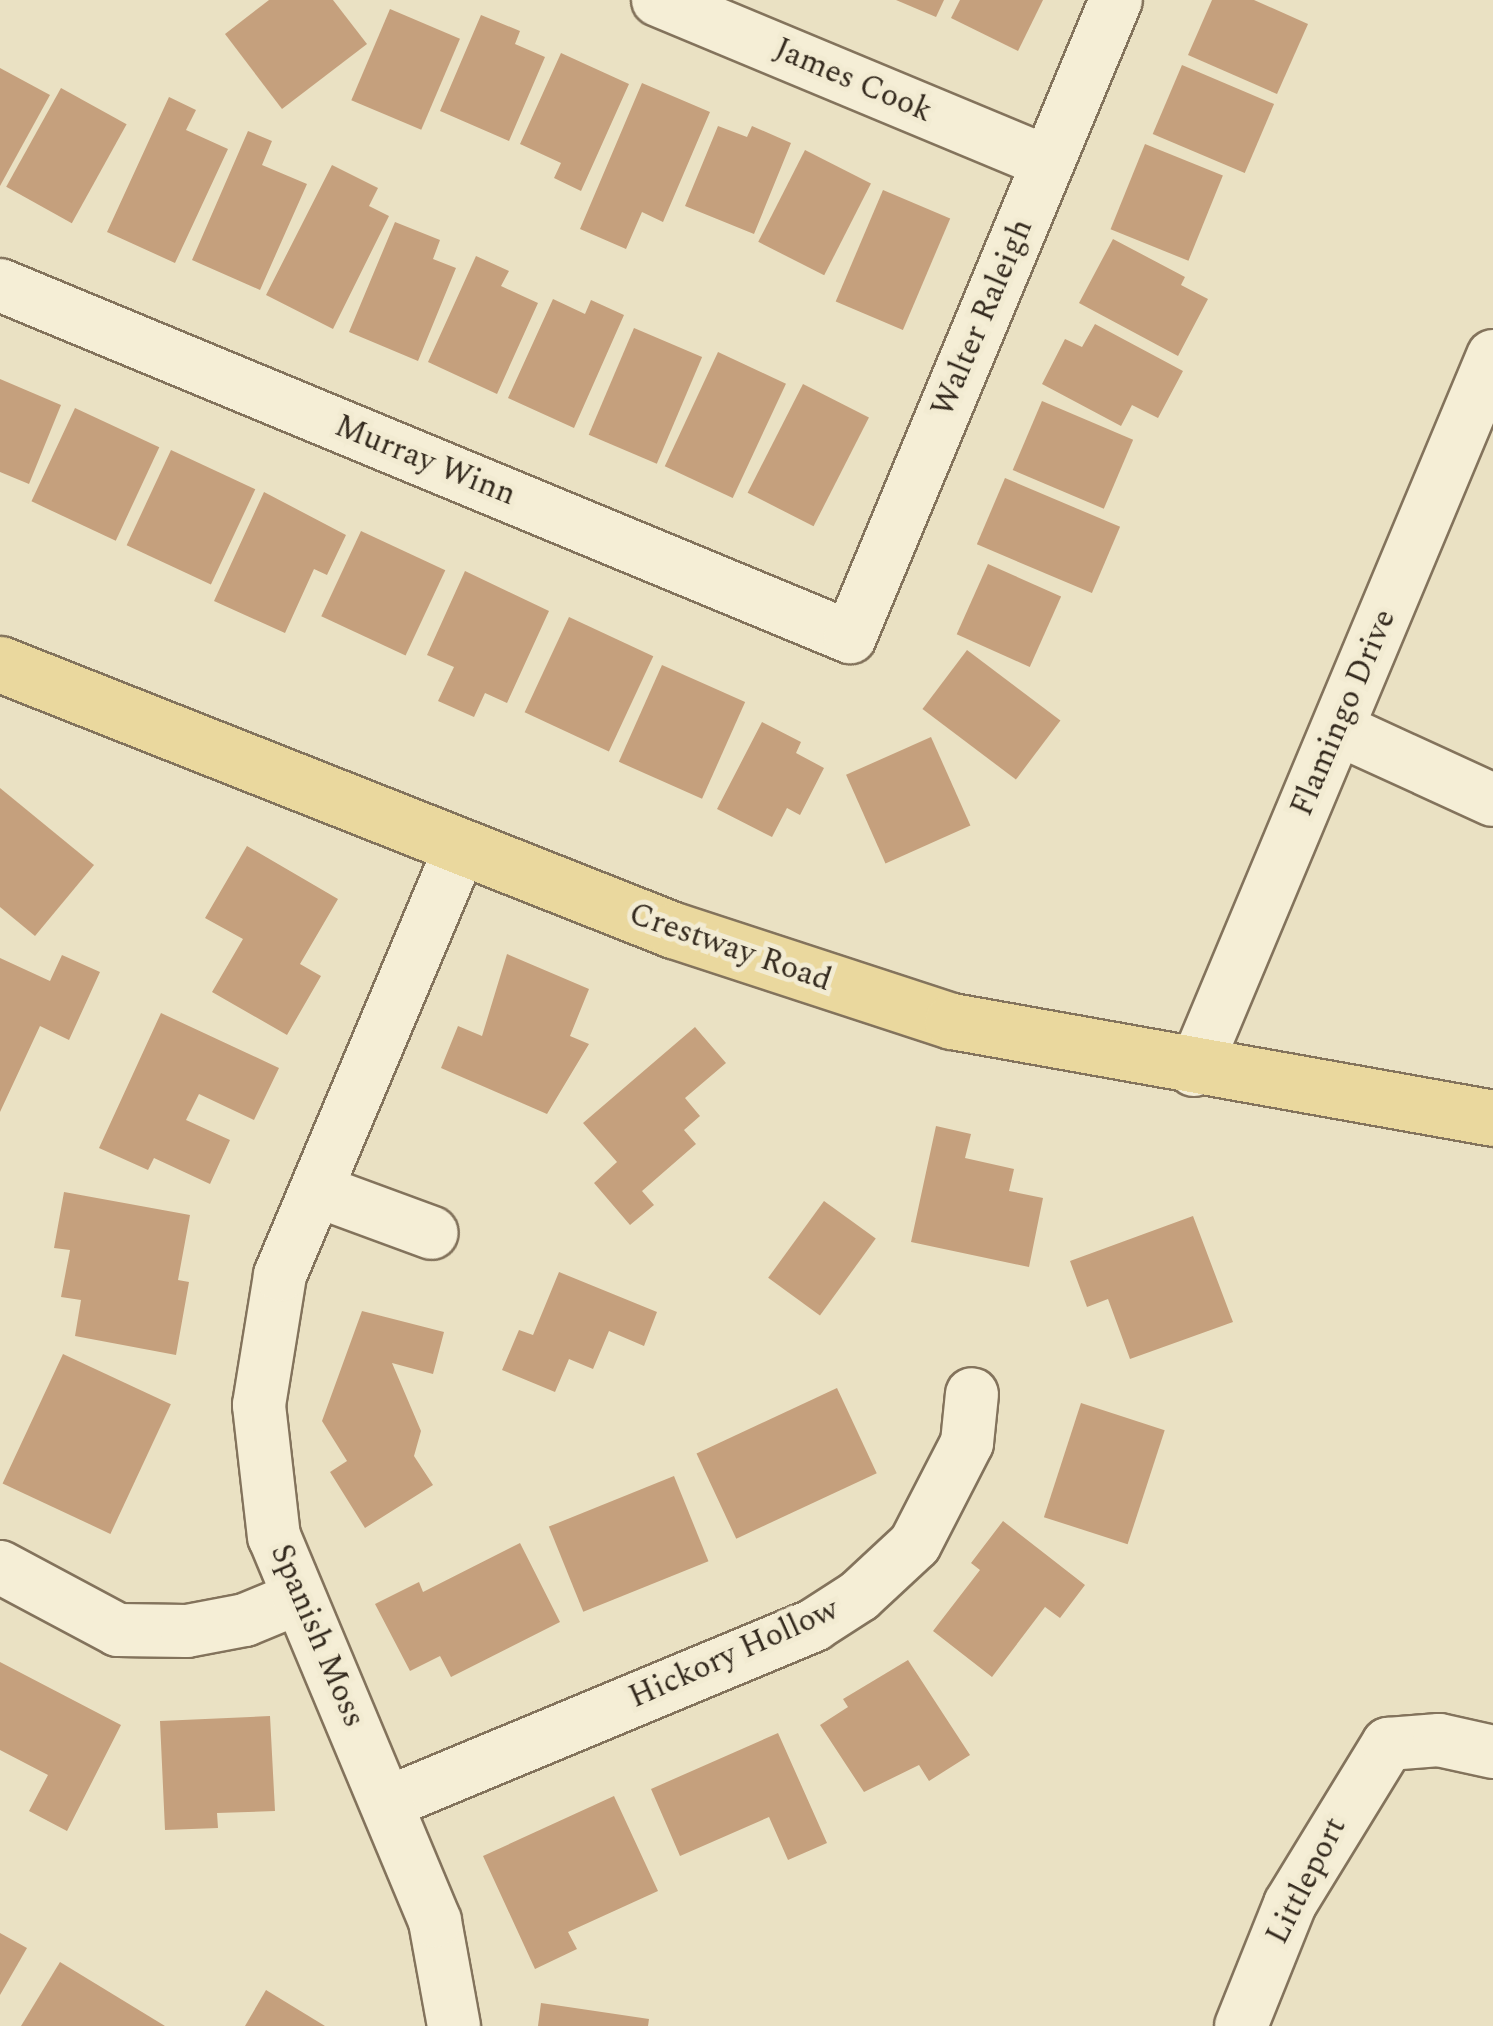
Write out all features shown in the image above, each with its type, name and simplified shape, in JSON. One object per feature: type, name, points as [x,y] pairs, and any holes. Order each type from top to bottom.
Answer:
[{"type":"main road","name":"Crestway Road","points":[[0,664],[460,849],[952,1021],[1194,1070],[1493,1118]]},
{"type":"street","name":"James Cook","points":[[658,0],[1048,162]]},
{"type":"street","name":"Walter Raleigh","points":[[850,637],[1116,0]]},
{"type":"street","name":"Murray Winn","points":[[0,285],[850,637]]},
{"type":"street","name":"Flamingo Drive","points":[[1194,1070],[1492,363]]},
{"type":"street","points":[[1338,728],[1493,800]]},
{"type":"street","name":"Spanish Moss","points":[[454,2026],[436,1921],[274,1536],[260,1368],[280,1276],[460,849]]},
{"type":"street","points":[[318,1191],[432,1233]]},
{"type":"street","name":"Hickory Hollow","points":[[388,1803],[814,1625],[859,1596],[914,1544],[966,1443],[972,1394]]},
{"type":"street","points":[[0,1567],[118,1630],[187,1630],[245,1620],[298,1598]]},
{"type":"street","name":"Littleport","points":[[1241,2026],[1290,1904],[1388,1744],[1440,1740],[1493,1752]]},
{"type":"building","points":[[269,0],[333,0],[367,44],[282,109],[225,34]]},
{"type":"building","points":[[896,0],[944,0],[936,17]]},
{"type":"building","points":[[960,0],[1043,0],[1018,51],[951,18]]},
{"type":"building","points":[[1212,0],[1254,0],[1308,24],[1277,94],[1188,55]]},
{"type":"building","points":[[390,9],[460,39],[421,130],[351,100]]},
{"type":"building","points":[[481,15],[520,31],[515,44],[545,57],[509,141],[440,111]]},
{"type":"building","points":[[561,53],[629,84],[581,191],[554,178],[561,163],[520,144]]},
{"type":"building","points":[[1182,65],[1274,104],[1245,173],[1153,134]]},
{"type":"building","points":[[0,68],[50,95],[0,186]]},
{"type":"building","points":[[642,83],[710,112],[663,222],[642,212],[626,249],[580,229]]},
{"type":"building","points":[[61,88],[127,124],[72,223],[6,187]]},
{"type":"building","points":[[169,97],[196,110],[186,130],[228,149],[175,263],[107,232]]},
{"type":"building","points":[[718,126],[747,137],[752,126],[791,143],[754,234],[685,206]]},
{"type":"building","points":[[248,131],[272,141],[262,165],[307,184],[260,290],[192,260]]},
{"type":"building","points":[[1145,144],[1223,175],[1188,261],[1111,229]]},
{"type":"building","points":[[805,150],[871,184],[824,275],[758,242]]},
{"type":"building","points":[[332,165],[378,188],[369,206],[389,216],[333,329],[266,295]]},
{"type":"building","points":[[883,190],[950,219],[903,330],[836,301]]},
{"type":"building","points":[[395,222],[440,240],[433,259],[456,268],[418,361],[349,332]]},
{"type":"building","points":[[1113,239],[1185,277],[1181,285],[1208,299],[1178,356],[1079,303]]},
{"type":"building","points":[[476,256],[509,271],[501,286],[538,303],[497,394],[428,362]]},
{"type":"building","points":[[553,299],[585,314],[591,300],[624,315],[574,428],[508,398]]},
{"type":"building","points":[[1095,324],[1183,371],[1158,418],[1132,405],[1121,426],[1042,384],[1065,339],[1082,347]]},
{"type":"building","points":[[634,328],[702,357],[657,464],[589,435]]},
{"type":"building","points":[[718,352],[786,384],[733,498],[665,466]]},
{"type":"building","points":[[0,379],[61,405],[29,484],[0,472]]},
{"type":"building","points":[[803,384],[869,418],[814,526],[748,493]]},
{"type":"building","points":[[1042,401],[1133,440],[1104,509],[1013,470]]},
{"type":"building","points":[[75,408],[159,447],[116,541],[31,501]]},
{"type":"building","points":[[171,450],[255,489],[211,584],[127,545]]},
{"type":"building","points":[[1005,478],[1120,527],[1092,593],[977,544]]},
{"type":"building","points":[[264,492],[346,535],[327,575],[314,569],[285,633],[214,601]]},
{"type":"building","points":[[361,531],[445,570],[406,655],[321,616]]},
{"type":"building","points":[[988,564],[1061,597],[1030,667],[957,634]]},
{"type":"building","points":[[465,571],[549,611],[507,703],[485,693],[474,717],[438,701],[454,667],[427,655]]},
{"type":"building","points":[[569,617],[653,656],[609,751],[525,712]]},
{"type":"building","points":[[967,650],[1060,720],[1016,780],[922,709]]},
{"type":"building","points":[[662,665],[745,702],[702,799],[619,762]]},
{"type":"building","points":[[762,722],[801,742],[796,753],[824,768],[800,815],[787,808],[772,837],[717,809]]},
{"type":"building","points":[[931,737],[970,826],[885,863],[846,775]]},
{"type":"building","points":[[0,788],[94,865],[35,936],[0,907]]},
{"type":"building","points":[[247,846],[338,899],[300,964],[321,976],[287,1035],[212,992],[243,939],[205,918]]},
{"type":"building","points":[[507,954],[589,989],[570,1036],[589,1044],[547,1114],[441,1068],[458,1026],[482,1036]]},
{"type":"building","points":[[62,955],[100,972],[69,1040],[40,1026],[0,1112],[0,958],[50,981]]},
{"type":"building","points":[[161,1013],[279,1068],[254,1120],[199,1094],[186,1120],[230,1140],[210,1184],[154,1158],[148,1170],[99,1148]]},
{"type":"building","points":[[695,1027],[726,1063],[685,1098],[700,1116],[684,1130],[696,1144],[642,1191],[654,1205],[630,1225],[594,1183],[617,1162],[583,1123]]},
{"type":"building","points":[[936,1126],[971,1134],[965,1158],[1014,1169],[1009,1191],[1043,1198],[1029,1267],[911,1242]]},
{"type":"building","points":[[64,1192],[190,1215],[178,1280],[189,1282],[176,1355],[75,1336],[81,1300],[61,1297],[70,1250],[54,1248]]},
{"type":"building","points":[[824,1201],[876,1239],[820,1315],[768,1278]]},
{"type":"building","points":[[1193,1216],[1233,1322],[1130,1359],[1108,1299],[1087,1307],[1070,1261]]},
{"type":"building","points":[[559,1272],[657,1312],[644,1346],[609,1331],[593,1369],[569,1359],[555,1392],[502,1370],[519,1330],[533,1335]]},
{"type":"building","points":[[362,1311],[444,1332],[433,1374],[392,1363],[421,1431],[414,1456],[433,1485],[365,1528],[330,1472],[347,1461],[322,1421]]},
{"type":"building","points":[[63,1354],[171,1404],[110,1534],[3,1484]]},
{"type":"building","points":[[837,1388],[877,1473],[736,1539],[697,1454]]},
{"type":"building","points":[[1081,1403],[1165,1430],[1128,1544],[1044,1517]]},
{"type":"building","points":[[674,1476],[708,1561],[583,1612],[549,1527]]},
{"type":"building","points":[[1003,1521],[1085,1585],[1060,1618],[1045,1607],[992,1677],[933,1631],[980,1570],[971,1563]]},
{"type":"building","points":[[520,1543],[560,1622],[451,1677],[440,1656],[410,1671],[375,1604],[419,1582],[423,1592]]},
{"type":"building","points":[[908,1660],[970,1755],[929,1781],[919,1765],[864,1792],[820,1725],[848,1707],[843,1699]]},
{"type":"building","points":[[0,1662],[121,1725],[67,1831],[29,1811],[48,1775],[0,1750]]},
{"type":"building","points":[[270,1716],[275,1811],[217,1813],[218,1828],[165,1830],[160,1721]]},
{"type":"building","points":[[778,1733],[827,1843],[788,1860],[769,1817],[680,1856],[651,1789]]},
{"type":"building","points":[[614,1796],[658,1891],[568,1932],[577,1949],[535,1969],[483,1856]]},
{"type":"building","points":[[0,1933],[27,1948],[0,1995]]},
{"type":"building","points":[[60,1962],[165,2026],[21,2026]]},
{"type":"building","points":[[266,1990],[325,2026],[245,2026]]},
{"type":"building","points":[[541,2003],[649,2019],[648,2026],[538,2026]]}]
